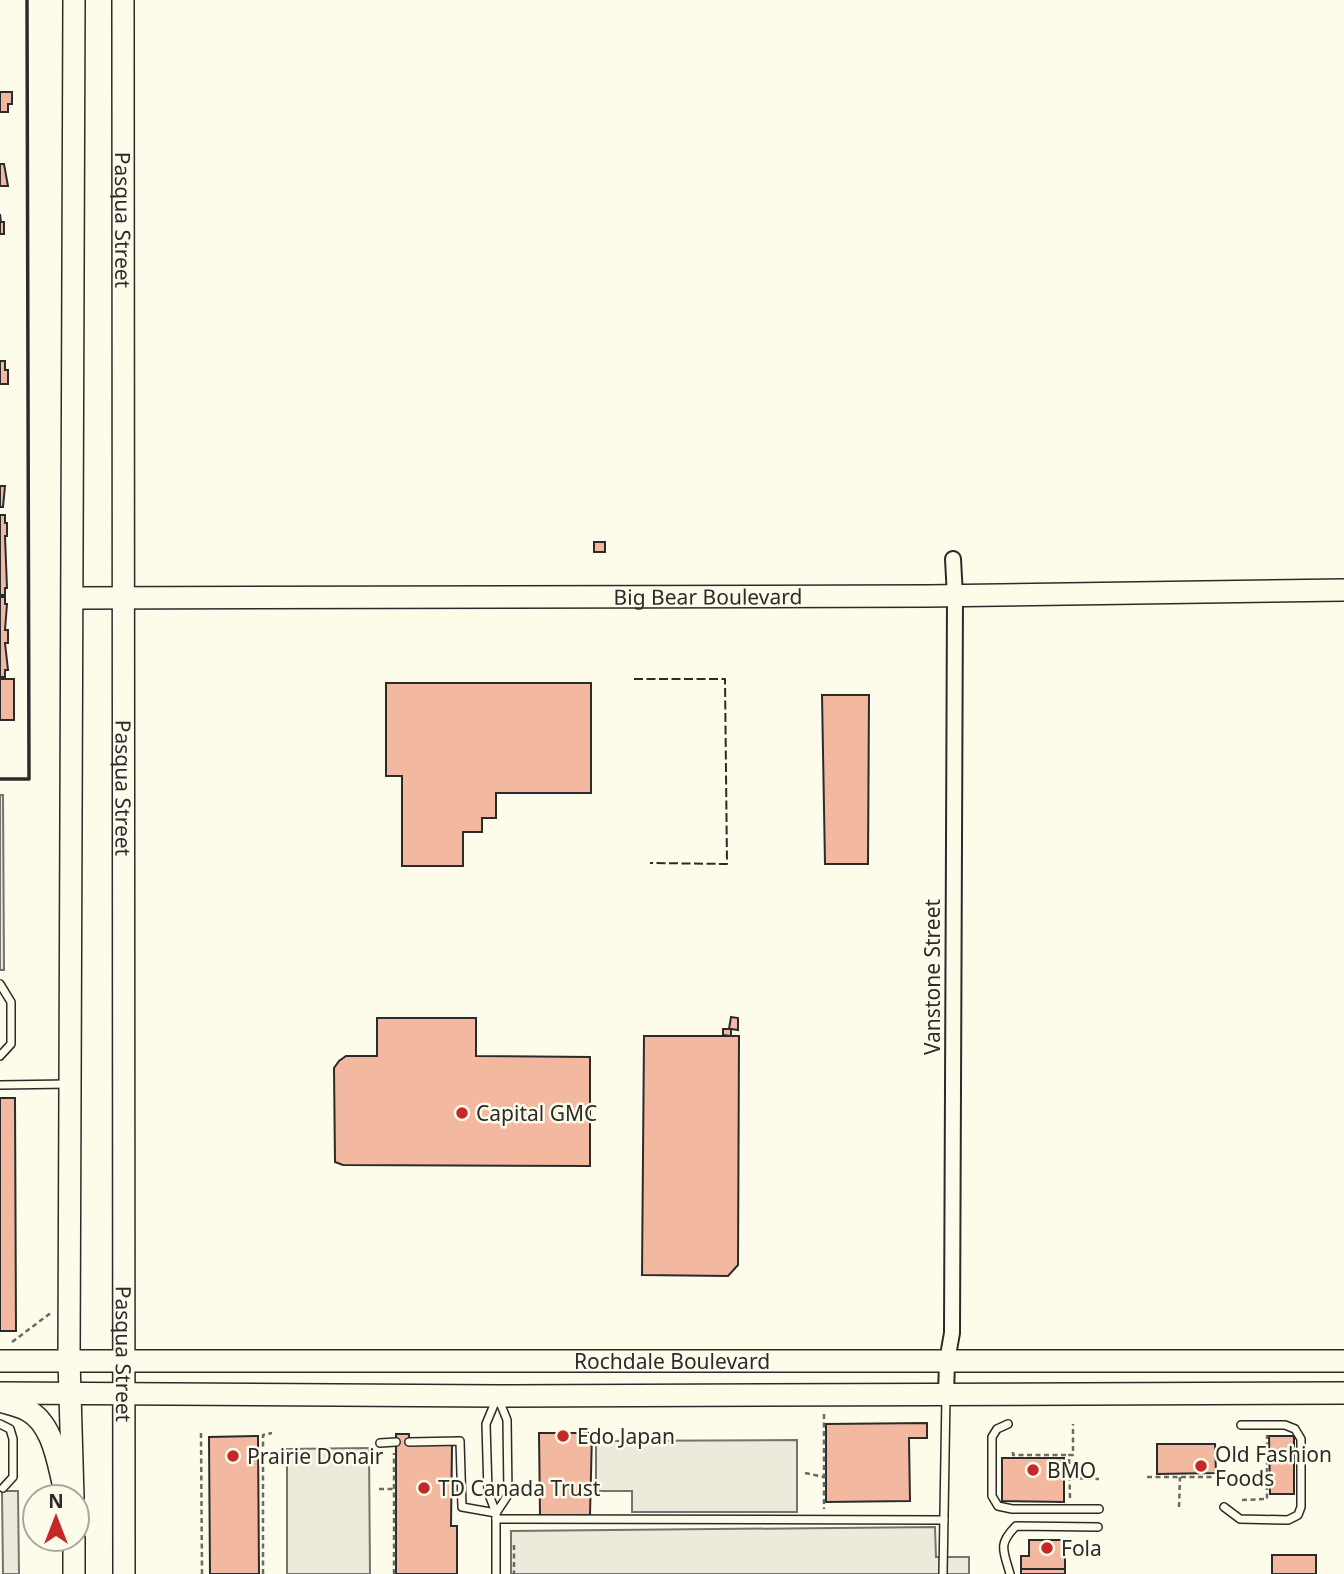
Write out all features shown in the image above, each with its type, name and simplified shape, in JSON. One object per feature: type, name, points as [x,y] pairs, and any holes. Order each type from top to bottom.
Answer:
[{"type":"street","points":[[73,1483],[69,1360],[74,0]]},
{"type":"street","name":"Pasqua Street","points":[[123,0],[126,1360],[124,1574]]},
{"type":"street","name":"Vanstone Street","points":[[946,1395],[947,1361],[952,1333],[953,559]]},
{"type":"street","name":"Big Bear Boulevard","points":[[72,598],[955,596],[1344,590]]},
{"type":"street","name":"Rochdale Boulevard","points":[[5,1352],[69,1360],[1344,1361]]},
{"type":"street","name":"Rochdale Boulevard","points":[[0,1393],[498,1396],[1344,1393]]},
{"type":"street","points":[[0,1401],[28,1410],[40,1420],[48,1433],[63,1483]]},
{"type":"street","points":[[74,1553],[74,1574]]},
{"type":"lane","points":[[0,985],[11,1002],[11,1044],[0,1056]]},
{"type":"lane","points":[[0,1085],[71,1084]]},
{"type":"lane","points":[[943,1574],[946,1395]]},
{"type":"lane","points":[[496,1574],[496,1516],[488,1492],[486,1424],[498,1396]]},
{"type":"lane","points":[[496,1516],[508,1495],[507,1420],[498,1396]]},
{"type":"lane","points":[[0,1424],[10,1429],[13,1439],[13,1477],[3,1488]]},
{"type":"lane","points":[[1009,1424],[997,1429],[992,1437],[992,1496],[998,1507],[1012,1510],[1099,1509]]},
{"type":"lane","points":[[1224,1507],[1240,1519],[1276,1520],[1288,1520],[1298,1515],[1301,1507],[1301,1439],[1295,1429],[1285,1425],[1241,1426]]},
{"type":"lane","points":[[409,1442],[460,1441],[462,1507],[496,1516],[944,1520]]},
{"type":"lane","points":[[380,1443],[395,1444]]},
{"type":"lane","points":[[1010,1574],[1003,1546],[1004,1538],[1016,1526],[1098,1527]]},
{"type":"path","points":[[5,1352],[52,1312],[52,1321]]},
{"type":"path","points":[[824,1410],[824,1506]]},
{"type":"path","points":[[1013,1452],[1013,1455],[1073,1455],[1073,1424]]},
{"type":"path","points":[[201,1433],[202,1574]]},
{"type":"path","points":[[263,1574],[263,1435],[272,1433]]},
{"type":"path","points":[[1242,1500],[1267,1499],[1268,1434]]},
{"type":"path","points":[[394,1574],[395,1444]]},
{"type":"path","points":[[1069,1455],[1069,1503]]},
{"type":"path","points":[[805,1473],[824,1477]]},
{"type":"path","points":[[1147,1477],[1218,1477]]},
{"type":"path","points":[[1179,1507],[1180,1477]]},
{"type":"path","points":[[1070,1478],[1099,1479]]},
{"type":"path","points":[[379,1489],[393,1489]]},
{"type":"path","points":[[514,1545],[514,1574]]},
{"type":"shaded area","points":[[0,795],[3,795],[4,970],[0,970]]},
{"type":"shaded area","points":[[797,1440],[797,1512],[632,1512],[632,1491],[596,1491],[596,1441]]},
{"type":"shaded area","points":[[369,1448],[370,1574],[287,1574],[287,1449]]},
{"type":"shaded area","points":[[2,1491],[18,1491],[19,1574],[3,1574]]},
{"type":"shaded area","points":[[935,1527],[936,1557],[969,1557],[969,1574],[511,1574],[511,1531]]},
{"type":"building","points":[[0,92],[12,92],[12,104],[8,104],[8,112],[0,112]]},
{"type":"building","points":[[0,164],[4,164],[8,186],[0,186]]},
{"type":"building","points":[[0,214],[1,222],[4,222],[4,234],[0,234]]},
{"type":"building","points":[[0,361],[5,361],[8,384],[0,384]]},
{"type":"building","points":[[0,486],[5,486],[3,507],[0,507]]},
{"type":"building","points":[[0,515],[5,515],[7,523],[5,595],[0,595]]},
{"type":"building","points":[[594,542],[605,542],[605,552],[594,552]]},
{"type":"building","points":[[0,597],[5,597],[7,604],[5,630],[8,630],[8,643],[5,643],[8,670],[5,670],[5,677],[0,677]]},
{"type":"building","points":[[0,679],[14,679],[14,720],[0,720]]},
{"type":"building","points":[[386,683],[591,683],[591,793],[496,793],[496,818],[482,818],[482,832],[463,832],[463,866],[402,866],[402,776],[386,776]]},
{"type":"building","points":[[822,695],[869,695],[868,864],[825,864]]},
{"type":"building","points":[[731,1017],[738,1018],[738,1030],[731,1029],[731,1036],[723,1035],[723,1029],[729,1029]]},
{"type":"building","name":"Capital GMC","points":[[377,1018],[476,1018],[476,1056],[590,1057],[590,1166],[343,1165],[335,1162],[334,1068],[346,1056],[377,1056]]},
{"type":"building","points":[[644,1036],[739,1036],[738,1265],[728,1276],[642,1275]]},
{"type":"building","points":[[0,1098],[15,1098],[16,1331],[0,1331]]},
{"type":"building","points":[[927,1423],[927,1438],[909,1438],[910,1501],[826,1502],[826,1424]]},
{"type":"building","points":[[539,1433],[592,1433],[590,1515],[540,1515]]},
{"type":"building","points":[[396,1434],[409,1434],[409,1445],[452,1445],[451,1526],[457,1526],[457,1574],[396,1574]]},
{"type":"building","points":[[258,1436],[259,1574],[210,1574],[209,1437]]},
{"type":"building","points":[[1269,1436],[1294,1436],[1294,1494],[1270,1494]]},
{"type":"building","points":[[1157,1444],[1215,1444],[1216,1473],[1157,1474]]},
{"type":"building","name":"BMO","points":[[1002,1458],[1064,1458],[1064,1502],[1002,1501]]},
{"type":"building","name":"Fola","points":[[1029,1540],[1065,1540],[1065,1574],[1021,1574],[1021,1556],[1029,1556]]},
{"type":"building","name":"Fola","points":[[1029,1540],[1065,1540],[1065,1569],[1021,1569],[1021,1556],[1029,1556]]},
{"type":"building","points":[[1272,1555],[1316,1555],[1316,1574],[1272,1574]]},
{"type":"building","points":[[1021,1569],[1065,1569],[1065,1574],[1021,1574]]},
{"type":"fence","points":[[634,679],[725,679],[727,864],[650,863]]},
{"type":"wall","points":[[0,779],[29,779],[27,0]]},
{"type":"place","name":"Capital GMC","points":[[462,1113]]},
{"type":"place","name":"Edo Japan","points":[[563,1436]]},
{"type":"place","name":"Prairie Donair","points":[[233,1456]]},
{"type":"place","name":"Old Fashion Foods","points":[[1201,1466]]},
{"type":"place","name":"BMO","points":[[1033,1470]]},
{"type":"place","name":"TD Canada Trust","points":[[424,1488]]},
{"type":"place","name":"Fola","points":[[1047,1548]]}]
